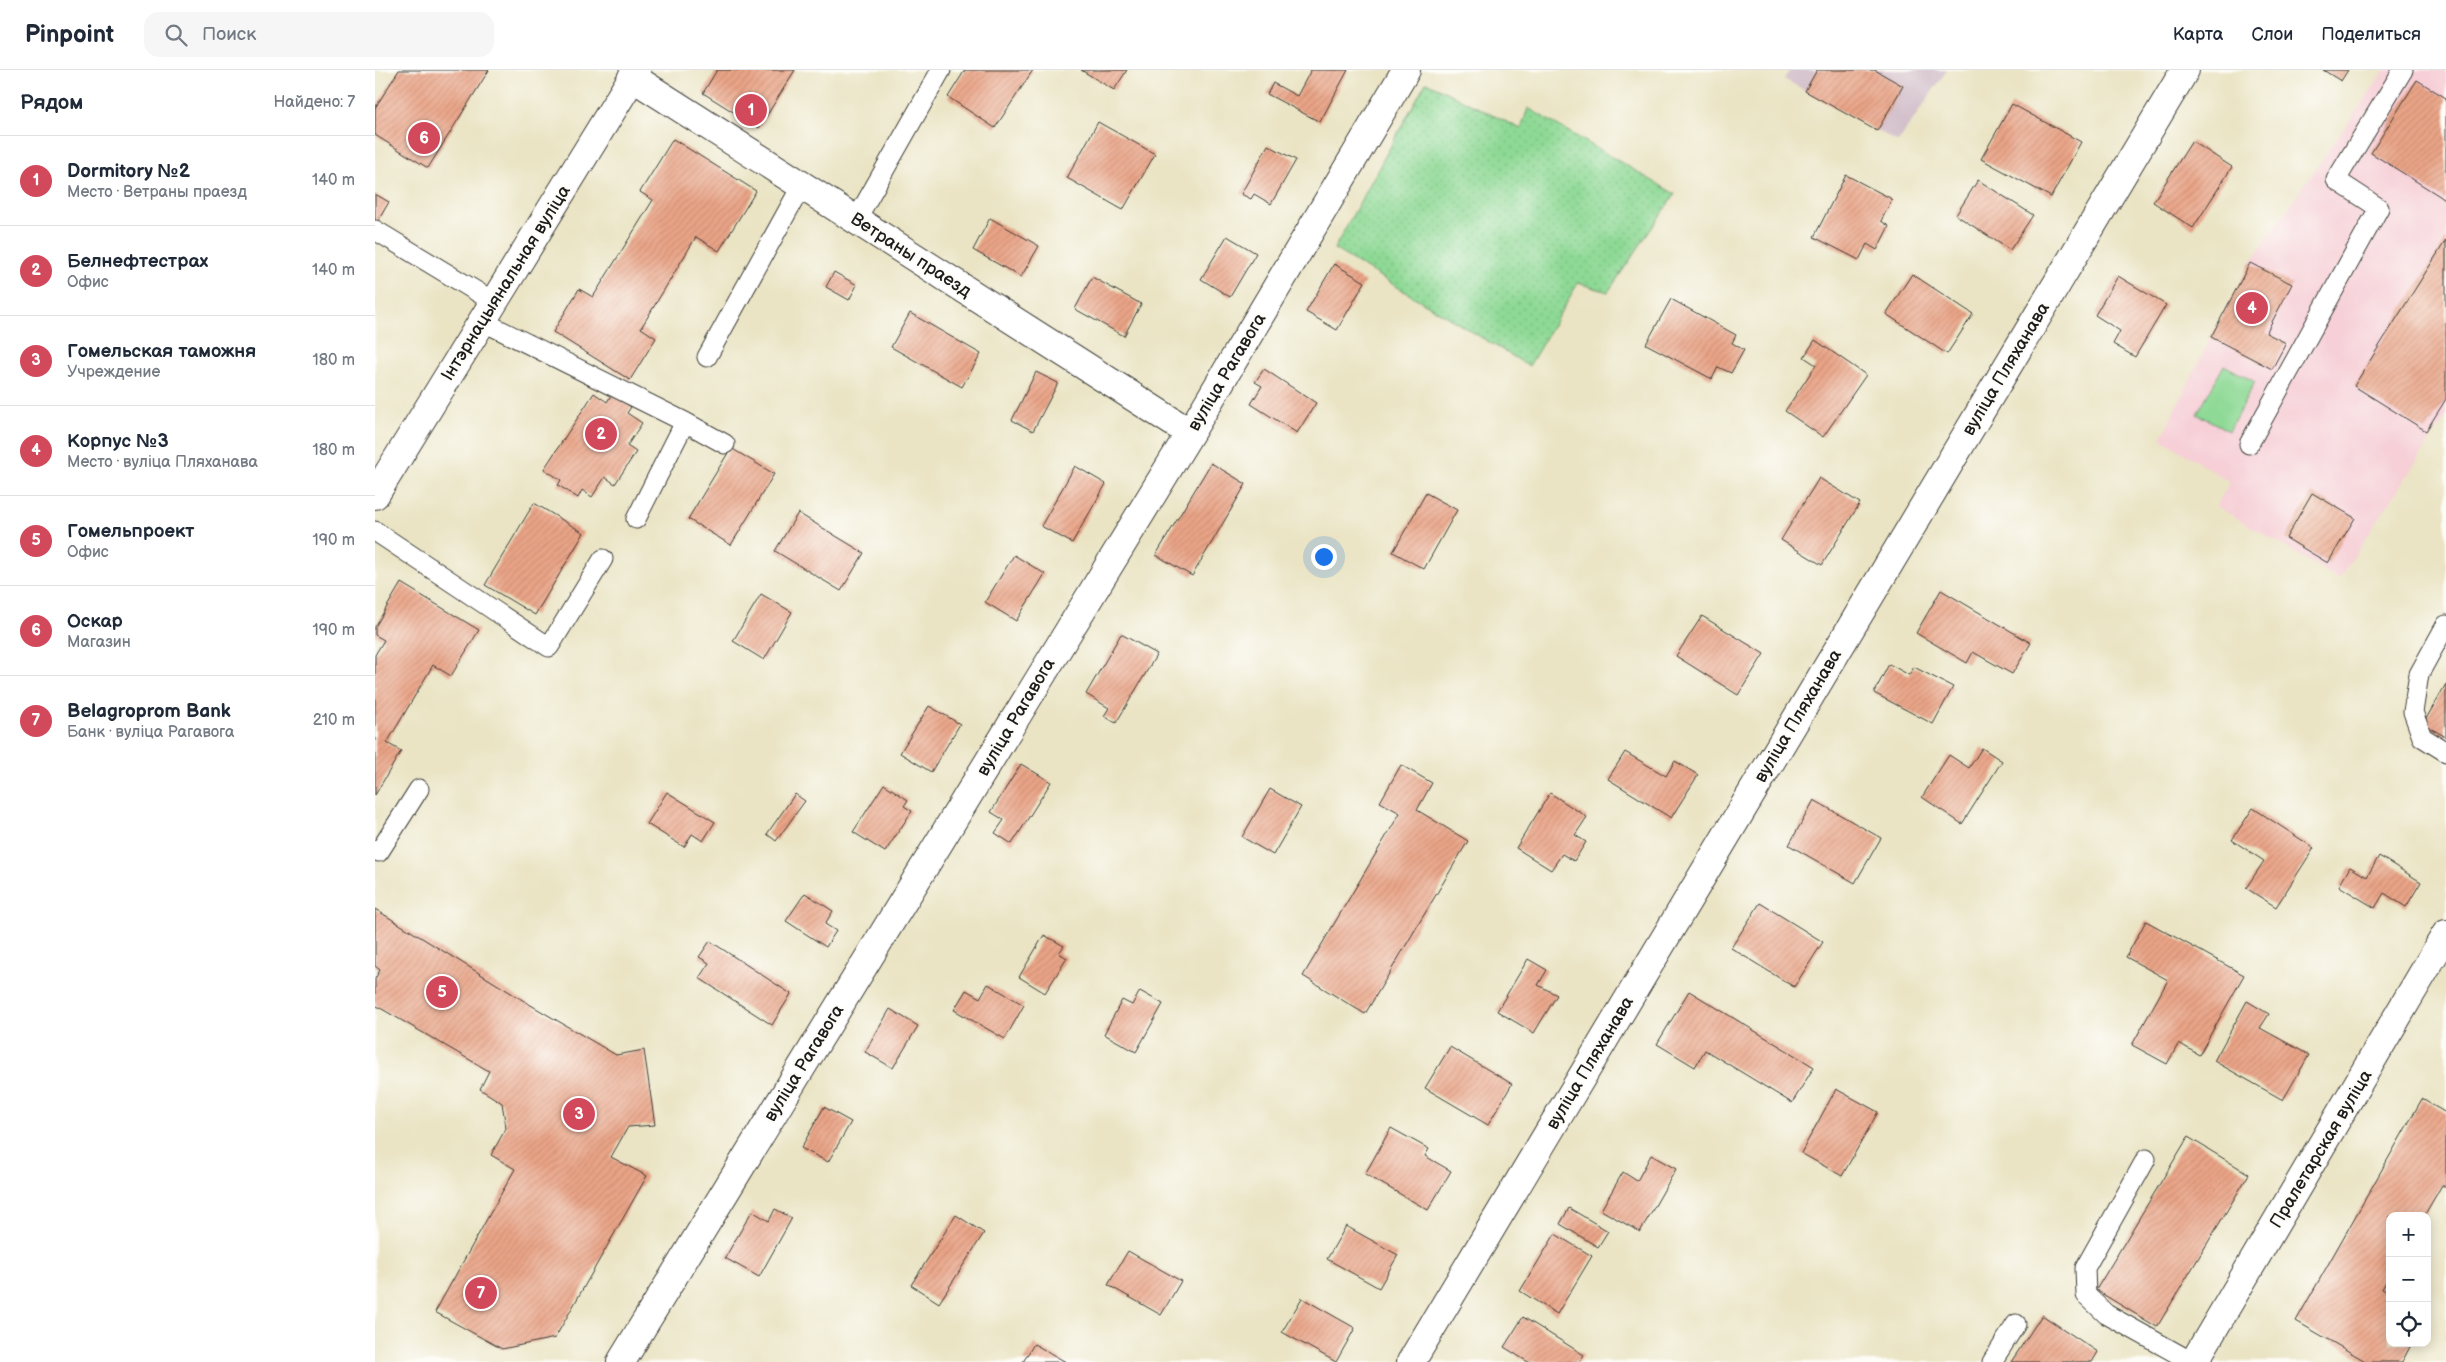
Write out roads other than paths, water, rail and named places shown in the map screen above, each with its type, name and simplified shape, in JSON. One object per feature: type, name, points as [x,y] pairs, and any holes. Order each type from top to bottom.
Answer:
[{"type":"street","name":"вуліца Рагавога","points":[[621,1362],[1190,433],[1406,70]]},
{"type":"street","name":"вуліца Пляханава","points":[[1411,1362],[2185,70]]},
{"type":"street","name":"Ветраны праезд","points":[[635,74],[856,220],[1190,433]]},
{"type":"street","name":"Інтэрнацыянальная вуліца","points":[[375,495],[635,74]]},
{"type":"street","name":"Пралетарская вуліца","points":[[2193,1362],[2446,934]]},
{"type":"lane","points":[[856,220],[941,70]]},
{"type":"lane","points":[[2249,444],[2379,208],[2336,180],[2403,70]]},
{"type":"lane","points":[[707,356],[802,185]]},
{"type":"lane","points":[[375,230],[488,312],[725,444]]},
{"type":"lane","points":[[637,519],[685,422]]},
{"type":"lane","points":[[375,531],[549,647],[603,559]]},
{"type":"lane","points":[[2446,625],[2419,674],[2413,712],[2422,737],[2446,752]]},
{"type":"lane","points":[[375,850],[379,852],[419,789]]},
{"type":"lane","points":[[2146,1159],[2085,1268],[2086,1295],[2106,1314],[2193,1362]]},
{"type":"lane","points":[[1992,1362],[2015,1324]]},
{"type":"place","name":"Dormitory №2","points":[[751,110]]},
{"type":"place","name":"Оскар","points":[[424,138]]},
{"type":"place","name":"Корпус №3","points":[[2252,308]]},
{"type":"place","name":"Белнефтестрах","points":[[601,434]]},
{"type":"place","name":"Гомельпроект","points":[[442,992]]},
{"type":"place","name":"Гомельская таможня","points":[[579,1114]]},
{"type":"place","name":"Belagroprom Bank","points":[[481,1293]]}]
